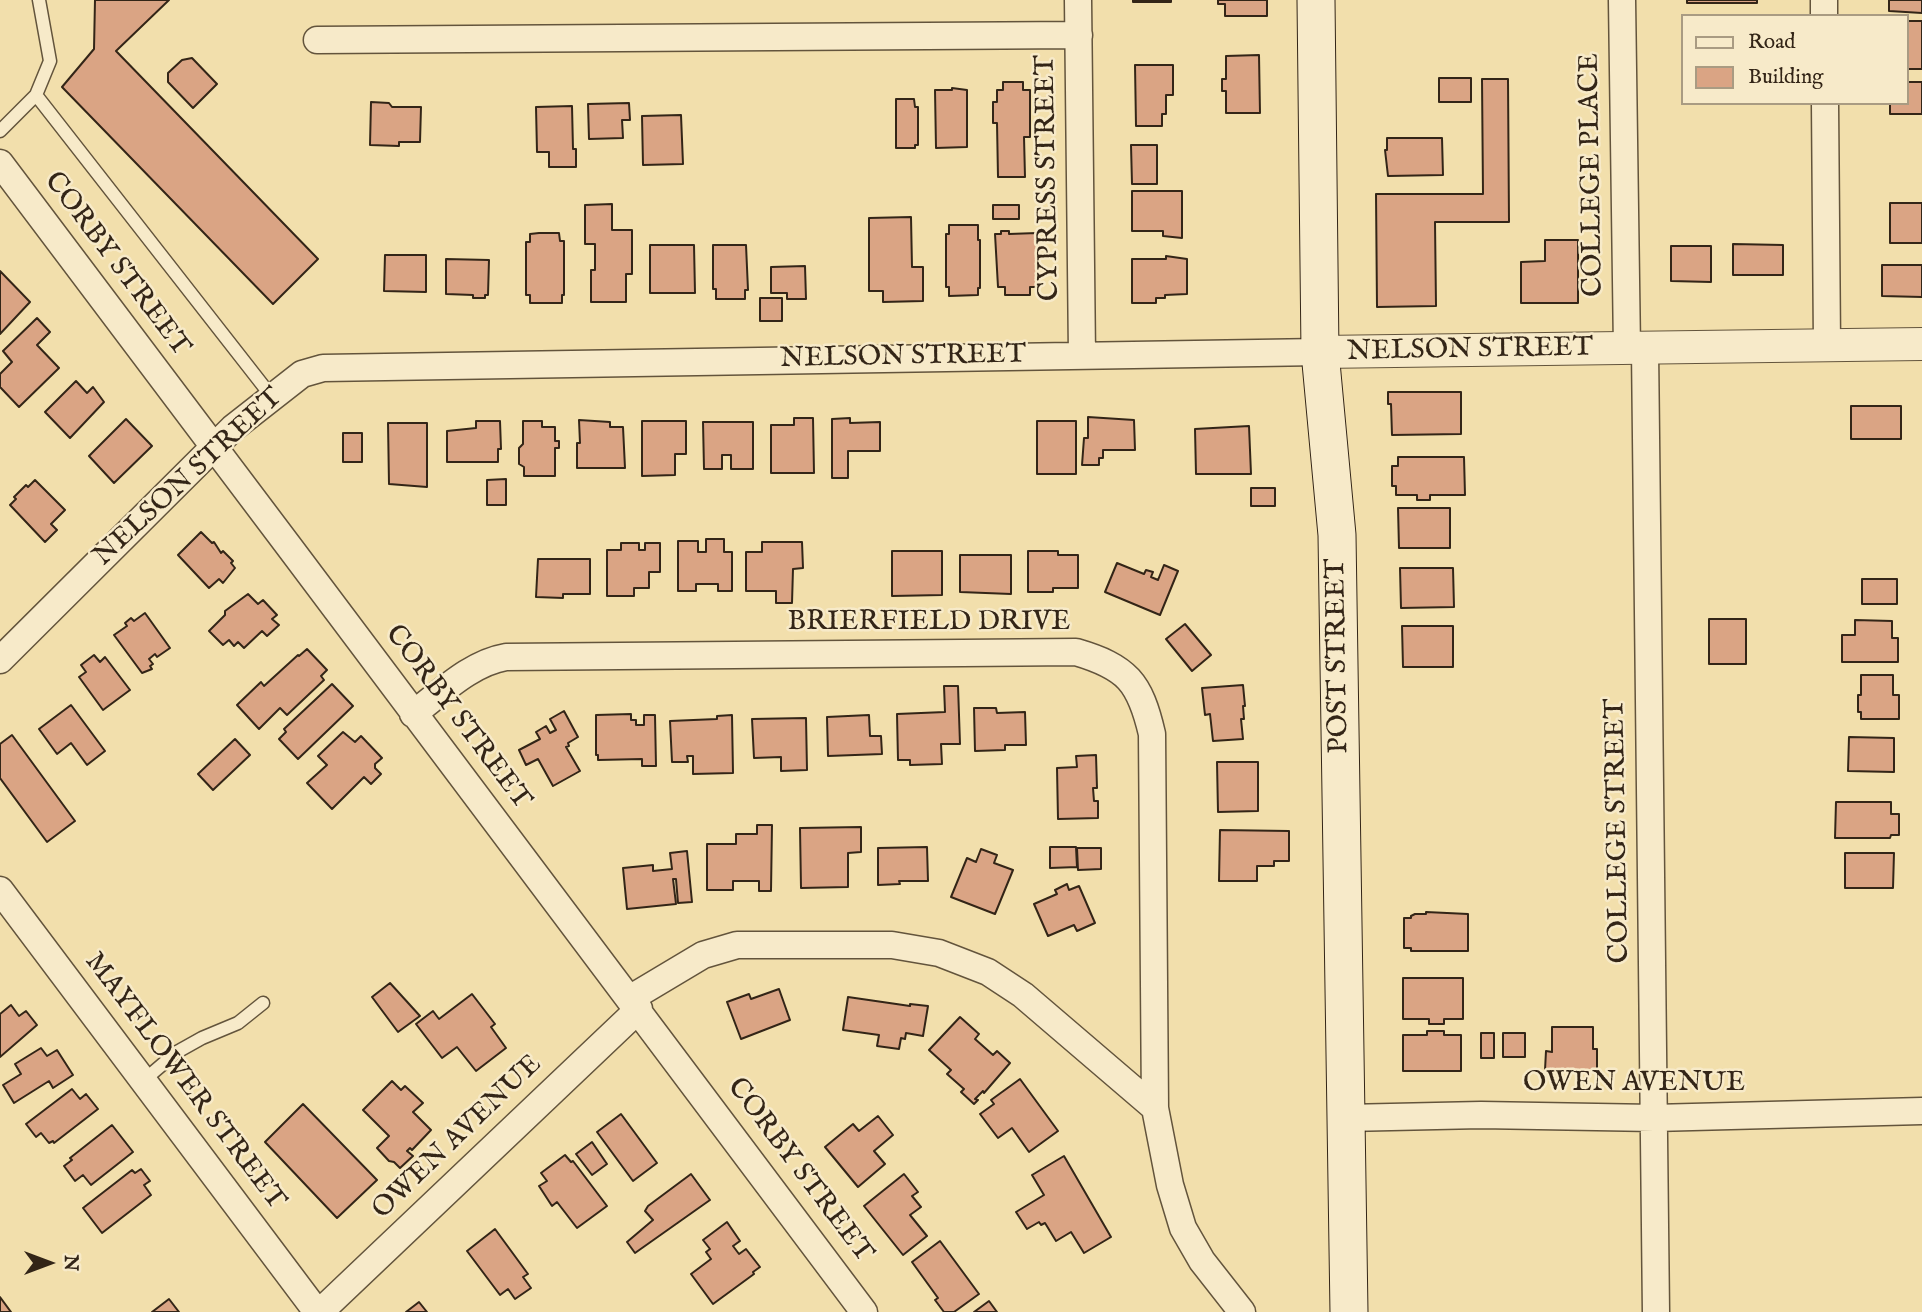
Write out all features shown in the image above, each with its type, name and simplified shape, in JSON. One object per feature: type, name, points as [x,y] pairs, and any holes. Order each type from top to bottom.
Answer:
[{"type":"main road","name":"POST STREET","points":[[1316,0],[1320,352],[1337,535],[1349,1312]]},
{"type":"street","name":"CYPRESS STREET","points":[[1079,0],[1082,355]]},
{"type":"street","name":"COLLEGE PLACE","points":[[1622,0],[1636,349]]},
{"type":"street","points":[[317,40],[1079,35]]},
{"type":"street","points":[[1825,105],[1827,345]]},
{"type":"street","name":"CORBY STREET","points":[[0,163],[864,1312]]},
{"type":"street","name":"NELSON STREET","points":[[0,660],[169,495],[214,447],[302,374],[323,368],[1922,344]]},
{"type":"street","name":"COLLEGE STREET","points":[[1636,349],[1656,1312]]},
{"type":"street","name":"BRIERFIELD DRIVE","points":[[413,714],[478,666],[492,659],[506,657],[1076,652],[1104,660],[1129,678],[1145,703],[1153,734],[1155,1108],[1170,1185],[1183,1228],[1202,1261],[1242,1312]]},
{"type":"street","name":"MAYFLOWER STREET","points":[[0,890],[318,1312]]},
{"type":"street","name":"OWEN AVENUE","points":[[318,1312],[635,1004],[703,955],[737,944],[892,945],[939,953],[988,972],[1023,995],[1155,1108]]},
{"type":"street","name":"OWEN AVENUE","points":[[1346,1118],[1481,1115],[1654,1118],[1922,1111]]},
{"type":"lane","points":[[0,131],[36,95],[50,61],[39,0]]},
{"type":"lane","points":[[36,95],[271,397]]},
{"type":"lane","points":[[144,1081],[177,1052],[238,1023],[264,1003]]},
{"type":"building","points":[[95,0],[169,0],[116,51],[318,259],[273,304],[62,87],[94,49]]},
{"type":"building","points":[[1171,0],[1171,2],[1133,2]]},
{"type":"building","points":[[1218,0],[1267,0],[1267,16],[1225,16],[1225,4],[1218,4]]},
{"type":"building","points":[[1687,0],[1757,0],[1757,3],[1687,3]]},
{"type":"building","points":[[1889,0],[1922,0],[1922,13],[1889,11]]},
{"type":"building","points":[[1908,21],[1922,21],[1922,69],[1908,69]]},
{"type":"building","points":[[1259,55],[1260,113],[1226,113],[1226,91],[1222,91],[1222,79],[1226,79],[1226,56]]},
{"type":"building","points":[[192,58],[217,84],[193,108],[168,82],[168,73],[182,60]]},
{"type":"building","points":[[1135,65],[1173,65],[1173,95],[1166,95],[1166,114],[1162,114],[1162,126],[1136,126]]},
{"type":"building","points":[[1439,78],[1471,78],[1471,102],[1439,102]]},
{"type":"building","points":[[1482,79],[1508,79],[1509,222],[1435,222],[1436,306],[1377,307],[1376,194],[1483,194]]},
{"type":"building","points":[[1003,82],[1023,82],[1023,90],[1030,90],[1030,137],[1024,137],[1025,177],[998,177],[997,123],[993,123],[993,102],[997,102],[997,90],[1003,90]]},
{"type":"building","points":[[1908,82],[1922,82],[1922,114],[1890,114],[1890,105],[1908,105]]},
{"type":"building","points":[[935,90],[967,90],[967,147],[936,148]]},
{"type":"building","points":[[896,99],[914,99],[915,107],[918,107],[918,145],[915,145],[915,148],[896,148]]},
{"type":"building","points":[[371,102],[389,103],[392,107],[421,107],[420,142],[399,142],[399,146],[370,145]]},
{"type":"building","points":[[629,103],[630,120],[622,120],[623,138],[589,139],[588,104]]},
{"type":"building","points":[[572,106],[576,167],[549,167],[549,152],[537,152],[536,107]]},
{"type":"building","points":[[681,115],[683,164],[643,165],[642,116]]},
{"type":"building","points":[[1387,138],[1442,138],[1443,175],[1388,176],[1385,150]]},
{"type":"building","points":[[1131,145],[1157,145],[1157,184],[1132,184]]},
{"type":"building","points":[[1132,191],[1182,191],[1182,238],[1163,236],[1163,231],[1132,231]]},
{"type":"building","points":[[1890,203],[1922,203],[1922,243],[1890,243]]},
{"type":"building","points":[[612,204],[612,230],[632,230],[632,274],[626,274],[626,302],[591,302],[591,270],[595,270],[595,244],[585,244],[585,205]]},
{"type":"building","points":[[993,205],[1019,205],[1019,219],[993,219]]},
{"type":"building","points":[[911,217],[912,267],[923,267],[923,301],[883,302],[883,291],[869,291],[869,218]]},
{"type":"building","points":[[949,225],[978,225],[978,295],[949,296],[949,287],[946,287],[946,234],[949,234]]},
{"type":"building","points":[[1001,231],[1009,231],[1009,234],[1037,233],[1038,287],[1030,287],[1030,295],[1005,295],[1005,287],[998,287],[995,234],[1001,234]]},
{"type":"building","points":[[559,233],[560,241],[564,241],[562,303],[530,303],[530,295],[526,295],[526,242],[530,242],[530,234]]},
{"type":"building","points":[[1545,240],[1578,240],[1578,303],[1521,303],[1521,262],[1545,261]]},
{"type":"building","points":[[1733,244],[1783,245],[1783,275],[1733,275]]},
{"type":"building","points":[[650,245],[694,245],[695,293],[650,293]]},
{"type":"building","points":[[713,245],[746,245],[748,290],[745,290],[745,299],[716,299],[716,289],[713,289]]},
{"type":"building","points":[[1671,246],[1711,246],[1711,282],[1671,281]]},
{"type":"building","points":[[385,255],[426,255],[426,292],[384,291]]},
{"type":"building","points":[[1166,256],[1187,259],[1187,294],[1165,295],[1165,298],[1156,298],[1156,303],[1132,303],[1132,259],[1166,259]]},
{"type":"building","points":[[446,259],[489,260],[488,295],[485,295],[485,298],[473,298],[473,295],[446,294]]},
{"type":"building","points":[[1882,265],[1922,265],[1922,297],[1882,296]]},
{"type":"building","points":[[805,266],[806,299],[787,299],[787,293],[771,293],[771,267]]},
{"type":"building","points":[[0,271],[30,302],[0,334]]},
{"type":"building","points":[[760,298],[782,298],[782,321],[760,321]]},
{"type":"building","points":[[37,318],[50,332],[37,345],[59,368],[19,407],[0,387],[0,374],[12,362],[3,351]]},
{"type":"building","points":[[76,381],[87,393],[93,387],[104,402],[70,438],[45,412]]},
{"type":"building","points":[[1388,392],[1461,392],[1461,434],[1392,435]]},
{"type":"building","points":[[1851,406],[1901,406],[1901,439],[1851,439]]},
{"type":"building","points":[[1088,417],[1134,420],[1135,450],[1103,450],[1099,465],[1082,465],[1084,438],[1088,438]]},
{"type":"building","points":[[794,418],[813,418],[814,473],[771,473],[771,425],[794,425]]},
{"type":"building","points":[[850,418],[850,423],[880,422],[880,451],[848,451],[848,478],[832,478],[832,419]]},
{"type":"building","points":[[126,419],[152,446],[114,483],[89,456]]},
{"type":"building","points":[[579,420],[610,422],[610,427],[623,427],[625,468],[577,468]]},
{"type":"building","points":[[476,421],[500,421],[501,449],[498,449],[498,462],[447,462],[447,431],[476,428]]},
{"type":"building","points":[[523,421],[542,421],[542,427],[555,427],[555,441],[559,441],[559,448],[555,448],[555,476],[524,476],[524,467],[519,464],[519,448],[523,444]]},
{"type":"building","points":[[642,421],[686,421],[686,454],[675,454],[675,475],[642,476]]},
{"type":"building","points":[[1037,421],[1076,421],[1076,474],[1037,474]]},
{"type":"building","points":[[703,422],[753,422],[753,469],[731,469],[731,455],[722,455],[722,469],[704,469]]},
{"type":"building","points":[[388,423],[427,423],[427,487],[389,484]]},
{"type":"building","points":[[1249,426],[1251,474],[1196,474],[1195,429]]},
{"type":"building","points":[[343,433],[362,433],[362,462],[343,462]]},
{"type":"building","points":[[1398,457],[1464,457],[1465,495],[1430,495],[1430,500],[1417,500],[1417,495],[1396,495],[1396,486],[1392,486],[1392,466],[1398,466]]},
{"type":"building","points":[[506,479],[506,505],[487,505],[487,480]]},
{"type":"building","points":[[35,480],[65,510],[51,524],[57,530],[45,542],[10,505],[26,485],[28,487]]},
{"type":"building","points":[[1251,488],[1275,488],[1275,506],[1251,506]]},
{"type":"building","points":[[1398,508],[1450,508],[1450,548],[1399,548]]},
{"type":"building","points":[[201,532],[214,542],[221,553],[223,551],[233,561],[231,563],[235,568],[223,583],[219,579],[209,588],[178,555]]},
{"type":"building","points":[[706,539],[724,539],[724,552],[732,552],[732,591],[718,591],[718,584],[696,584],[696,591],[678,591],[678,541],[698,541],[698,552],[706,552]]},
{"type":"building","points":[[762,542],[802,542],[803,568],[793,569],[792,603],[776,603],[776,591],[746,591],[746,552],[762,552]]},
{"type":"building","points":[[621,543],[639,543],[639,550],[645,550],[645,543],[660,543],[660,572],[649,572],[649,588],[634,588],[634,596],[607,596],[607,550],[621,550]]},
{"type":"building","points":[[892,551],[942,551],[942,595],[892,596]]},
{"type":"building","points":[[1028,551],[1058,551],[1058,555],[1078,555],[1078,588],[1028,592]]},
{"type":"building","points":[[960,555],[1011,555],[1011,594],[960,592]]},
{"type":"building","points":[[538,559],[590,559],[590,594],[563,594],[563,598],[536,597]]},
{"type":"building","points":[[1117,563],[1144,574],[1146,570],[1153,572],[1151,577],[1158,580],[1164,565],[1178,571],[1160,615],[1105,592]]},
{"type":"building","points":[[1400,568],[1453,568],[1454,607],[1401,608]]},
{"type":"building","points":[[1862,579],[1897,579],[1897,604],[1862,604]]},
{"type":"building","points":[[248,594],[258,604],[263,600],[277,615],[272,619],[279,625],[267,636],[262,631],[244,648],[238,642],[234,646],[229,640],[223,645],[209,631],[225,615],[225,611]]},
{"type":"building","points":[[145,613],[170,648],[149,659],[153,664],[150,666],[152,669],[142,673],[114,635],[127,626],[125,623],[131,618],[134,621]]},
{"type":"building","points":[[1709,619],[1746,619],[1746,664],[1709,664]]},
{"type":"building","points":[[1855,620],[1892,621],[1892,638],[1898,638],[1898,662],[1842,662],[1842,635],[1855,635]]},
{"type":"building","points":[[1185,624],[1211,655],[1192,671],[1166,639]]},
{"type":"building","points":[[1402,626],[1453,626],[1453,667],[1403,667]]},
{"type":"building","points":[[307,649],[327,670],[321,676],[324,680],[287,715],[280,708],[259,729],[237,705],[261,682],[264,686]]},
{"type":"building","points":[[94,655],[100,662],[105,657],[130,690],[103,710],[79,677],[86,672],[81,665]]},
{"type":"building","points":[[1861,675],[1893,675],[1893,695],[1899,695],[1899,719],[1861,719],[1861,712],[1858,712],[1858,695],[1861,695]]},
{"type":"building","points":[[332,684],[353,706],[298,759],[279,739],[286,732],[284,729]]},
{"type":"building","points":[[1243,685],[1243,739],[1213,741],[1210,714],[1205,715],[1202,688]]},
{"type":"building","points":[[944,686],[958,686],[960,744],[941,744],[942,764],[910,765],[910,760],[898,760],[897,714],[945,712]]},
{"type":"building","points":[[71,705],[105,751],[87,765],[71,743],[57,754],[39,729]]},
{"type":"building","points":[[974,708],[996,708],[997,713],[1025,712],[1026,745],[1005,745],[1005,750],[975,751]]},
{"type":"building","points":[[564,711],[578,737],[566,747],[580,771],[553,786],[538,759],[526,765],[519,750],[540,739],[536,732],[546,726],[550,733],[556,730],[550,719]]},
{"type":"building","points":[[631,714],[631,720],[636,720],[636,725],[644,725],[644,715],[655,715],[656,766],[642,766],[642,759],[598,760],[596,715]]},
{"type":"building","points":[[732,715],[733,773],[693,774],[693,756],[687,756],[688,762],[672,762],[670,721],[717,719],[717,716]]},
{"type":"building","points":[[869,715],[870,736],[881,736],[882,754],[828,756],[827,717]]},
{"type":"building","points":[[806,718],[807,770],[781,771],[781,757],[754,758],[752,719]]},
{"type":"building","points":[[343,732],[355,742],[361,736],[382,758],[375,764],[381,774],[371,784],[364,777],[332,809],[307,783],[327,765],[318,756]]},
{"type":"building","points":[[12,735],[75,821],[47,842],[0,778],[0,744]]},
{"type":"building","points":[[1849,737],[1894,738],[1894,772],[1848,771]]},
{"type":"building","points":[[235,739],[250,755],[213,790],[198,774]]},
{"type":"building","points":[[1096,755],[1097,788],[1093,788],[1094,801],[1098,801],[1098,818],[1058,819],[1057,768],[1077,767],[1076,756]]},
{"type":"building","points":[[1217,762],[1258,762],[1258,811],[1218,812]]},
{"type":"building","points":[[1836,802],[1891,802],[1891,814],[1899,814],[1899,835],[1891,835],[1890,838],[1835,838]]},
{"type":"building","points":[[757,825],[772,825],[771,891],[759,891],[759,881],[733,881],[733,890],[707,890],[707,844],[736,844],[736,834],[757,834]]},
{"type":"building","points":[[861,827],[861,852],[848,853],[848,887],[801,888],[800,828]]},
{"type":"building","points":[[1220,830],[1289,831],[1289,861],[1274,861],[1274,866],[1257,866],[1257,881],[1219,881]]},
{"type":"building","points":[[927,847],[928,881],[899,881],[900,884],[878,885],[878,848]]},
{"type":"building","points":[[1050,847],[1076,847],[1077,867],[1050,868]]},
{"type":"building","points":[[1077,848],[1101,848],[1101,869],[1078,870]]},
{"type":"building","points":[[981,849],[997,855],[994,863],[1013,870],[995,914],[951,897],[967,858],[976,862]]},
{"type":"building","points":[[687,851],[692,902],[678,903],[676,879],[673,879],[676,904],[627,909],[623,868],[653,865],[653,871],[672,869],[670,853]]},
{"type":"building","points":[[1845,853],[1894,853],[1893,888],[1845,888]]},
{"type":"building","points":[[1067,884],[1069,890],[1079,886],[1095,923],[1077,931],[1074,925],[1048,936],[1034,904],[1057,894],[1055,890]]},
{"type":"building","points":[[1426,912],[1468,914],[1468,951],[1411,951],[1411,948],[1404,948],[1404,918]]},
{"type":"building","points":[[1403,978],[1463,978],[1463,1019],[1444,1019],[1444,1024],[1429,1024],[1429,1019],[1403,1019]]},
{"type":"building","points":[[390,983],[420,1016],[398,1032],[372,997]]},
{"type":"building","points":[[779,989],[790,1020],[741,1039],[727,1002],[749,994],[751,999]]},
{"type":"building","points":[[472,994],[495,1024],[491,1027],[506,1048],[476,1071],[457,1047],[442,1058],[416,1024],[433,1011],[439,1019]]},
{"type":"building","points":[[848,997],[928,1006],[923,1036],[906,1033],[905,1039],[901,1038],[899,1049],[877,1046],[879,1035],[843,1030]]},
{"type":"building","points":[[11,1005],[19,1016],[26,1011],[37,1025],[0,1057],[0,1014]]},
{"type":"building","points":[[960,1017],[979,1034],[975,1039],[993,1055],[997,1051],[1010,1063],[984,1093],[983,1091],[975,1099],[978,1100],[974,1104],[961,1092],[964,1089],[947,1074],[951,1070],[929,1050]]},
{"type":"building","points":[[1552,1027],[1593,1027],[1597,1072],[1545,1070],[1546,1051],[1552,1052]]},
{"type":"building","points":[[1427,1031],[1461,1035],[1461,1071],[1403,1071],[1403,1035],[1427,1035]]},
{"type":"building","points":[[1481,1033],[1494,1033],[1494,1058],[1481,1058]]},
{"type":"building","points":[[1503,1033],[1525,1033],[1525,1057],[1503,1057]]},
{"type":"building","points":[[41,1048],[47,1056],[57,1050],[73,1075],[53,1088],[49,1081],[14,1103],[3,1085],[21,1074],[15,1064]]},
{"type":"building","points":[[1020,1079],[1058,1131],[1029,1152],[1012,1128],[998,1138],[980,1114],[994,1104],[991,1100]]},
{"type":"building","points":[[392,1081],[401,1090],[405,1086],[423,1103],[413,1112],[431,1130],[412,1150],[410,1148],[407,1151],[413,1156],[400,1168],[377,1148],[389,1136],[363,1110]]},
{"type":"building","points":[[72,1089],[80,1099],[86,1094],[98,1109],[54,1143],[49,1143],[41,1133],[36,1137],[26,1124]]},
{"type":"building","points":[[303,1104],[377,1180],[337,1218],[265,1142]]},
{"type":"building","points":[[621,1114],[657,1163],[633,1181],[597,1132]]},
{"type":"building","points":[[878,1116],[893,1135],[874,1151],[885,1164],[858,1187],[825,1147],[853,1124],[859,1131]]},
{"type":"building","points":[[112,1125],[133,1152],[91,1185],[83,1175],[75,1181],[64,1166],[72,1160],[70,1158]]},
{"type":"building","points":[[592,1142],[607,1164],[592,1175],[576,1154]]},
{"type":"building","points":[[565,1155],[573,1161],[607,1206],[577,1228],[557,1202],[552,1206],[539,1186],[547,1181],[541,1173]]},
{"type":"building","points":[[1064,1156],[1111,1237],[1084,1253],[1071,1232],[1056,1241],[1045,1223],[1041,1225],[1039,1222],[1027,1229],[1016,1212],[1044,1195],[1032,1175]]},
{"type":"building","points":[[141,1169],[150,1181],[144,1185],[151,1195],[102,1233],[83,1208],[132,1170],[135,1173]]},
{"type":"building","points":[[691,1174],[710,1200],[635,1253],[627,1242],[653,1220],[645,1211],[648,1206]]},
{"type":"building","points":[[904,1174],[918,1192],[912,1196],[921,1207],[910,1215],[927,1236],[903,1255],[864,1206]]},
{"type":"building","points":[[727,1222],[740,1241],[733,1246],[739,1254],[746,1249],[760,1267],[713,1304],[691,1274],[711,1259],[706,1252],[710,1249],[703,1240]]},
{"type":"building","points":[[495,1229],[528,1274],[523,1277],[531,1288],[515,1299],[508,1289],[500,1295],[467,1251]]},
{"type":"building","points":[[940,1241],[979,1294],[954,1312],[944,1312],[935,1300],[938,1298],[912,1262]]},
{"type":"building","points":[[0,1297],[11,1312],[0,1312]]},
{"type":"building","points":[[169,1299],[179,1312],[152,1312]]},
{"type":"building","points":[[989,1301],[997,1312],[974,1312]]},
{"type":"building","points":[[419,1302],[427,1312],[406,1312]]}]
